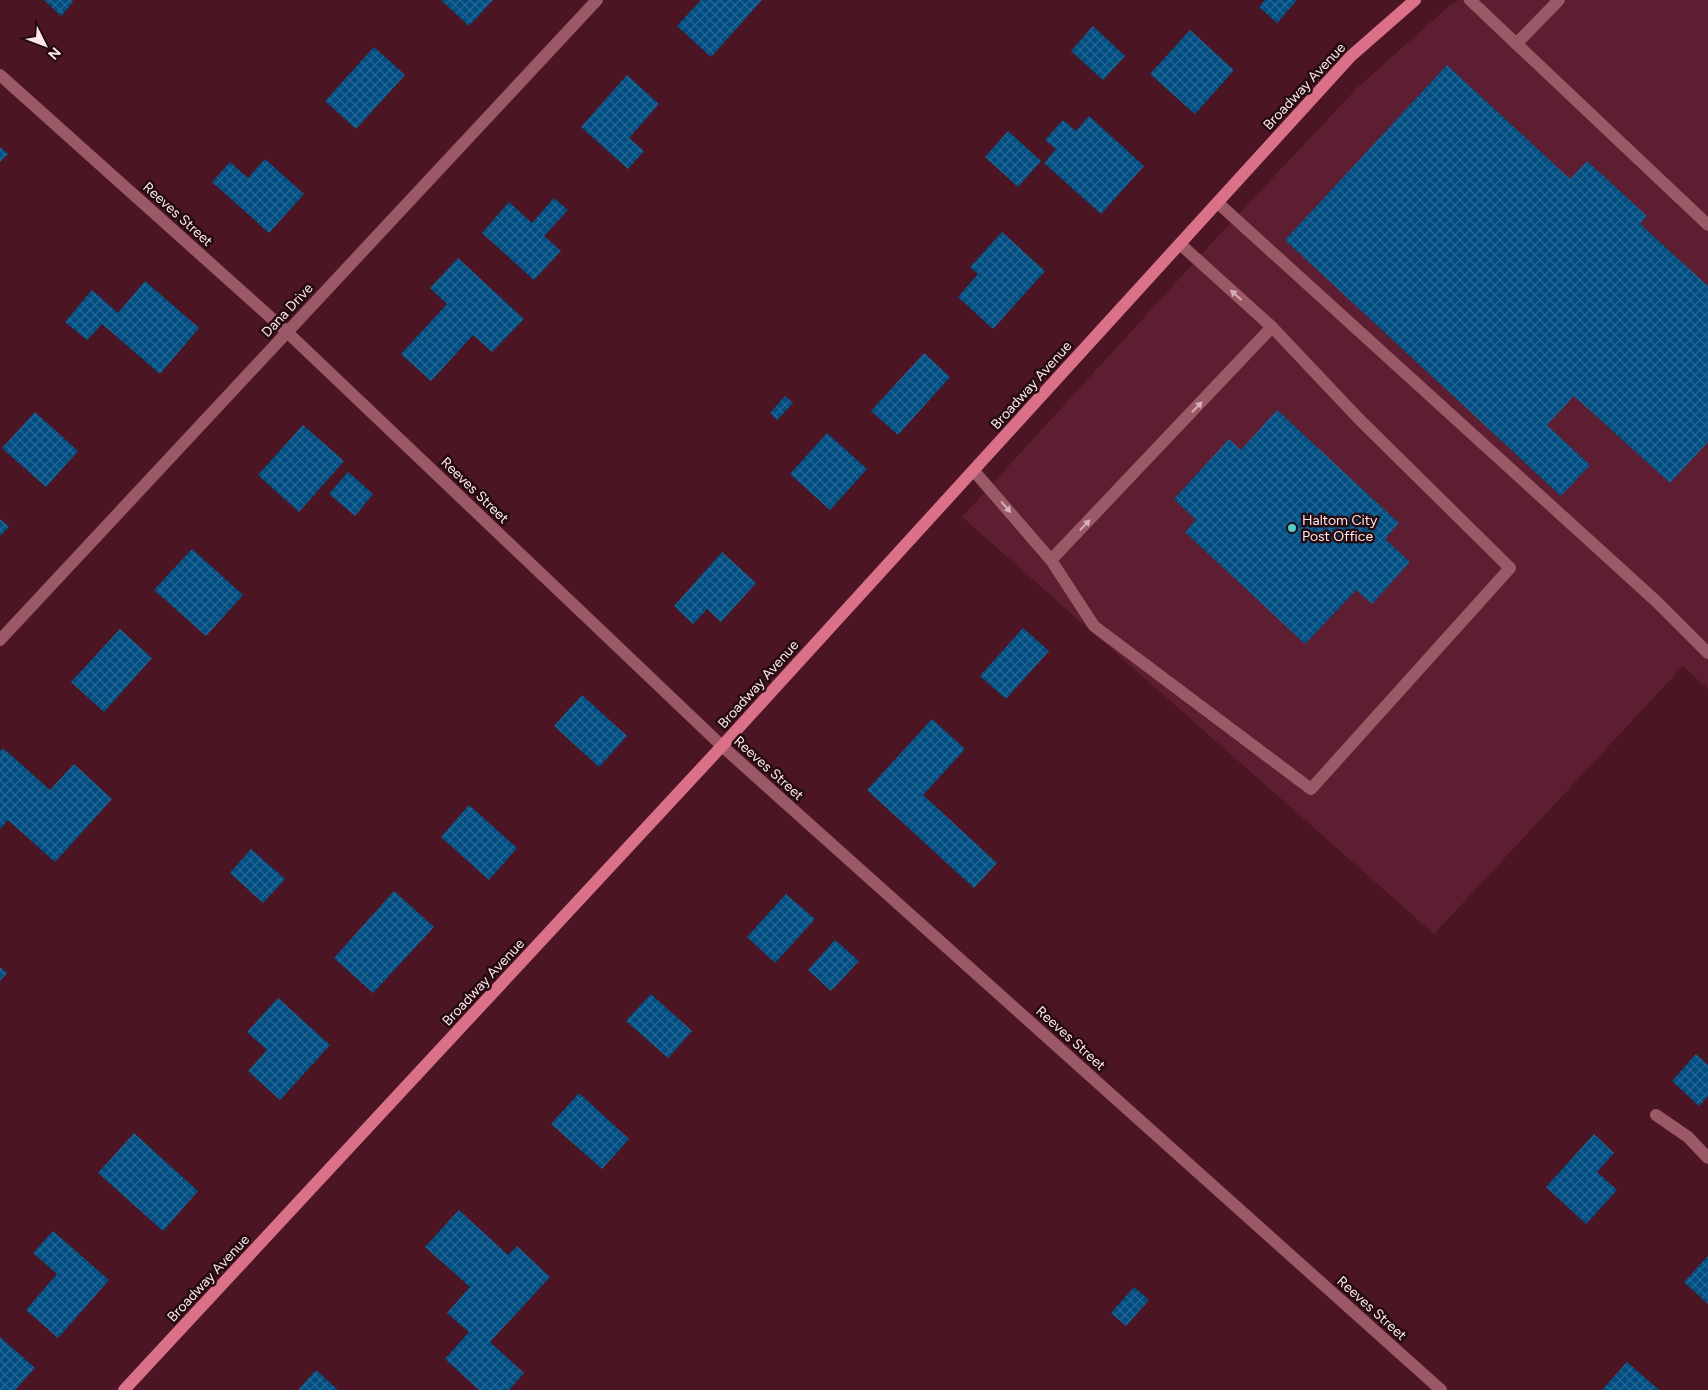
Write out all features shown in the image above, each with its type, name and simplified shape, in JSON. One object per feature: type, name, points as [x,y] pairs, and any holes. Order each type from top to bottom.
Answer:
[{"type":"main road","name":"Broadway Avenue","points":[[124,1390],[722,746],[1351,56],[1414,0]]},
{"type":"street","name":"Dana Drive","points":[[0,640],[597,0]]},
{"type":"street","points":[[1470,0],[1708,225]]},
{"type":"street","points":[[1516,44],[1559,0]]},
{"type":"street","name":"Reeves Street","points":[[0,75],[286,332],[722,746],[1441,1390]]},
{"type":"street","points":[[1218,203],[1657,602],[1708,653]]},
{"type":"street","points":[[974,471],[1051,560],[1094,626],[1311,789],[1510,568],[1359,419],[1272,327],[1180,244]]},
{"type":"street","points":[[1051,560],[1272,327]]},
{"type":"street","points":[[1656,1115],[1688,1138],[1708,1158]]},
{"type":"shaded area","points":[[1459,0],[1708,0],[1708,689],[1683,666],[1434,934],[962,517],[1220,234],[1357,88],[1449,6]]},
{"type":"building","points":[[44,0],[71,0],[73,2],[61,16]]},
{"type":"building","points":[[441,0],[493,0],[469,26]]},
{"type":"building","points":[[701,0],[762,0],[711,57],[677,26]]},
{"type":"building","points":[[1265,0],[1297,0],[1277,23],[1259,7]]},
{"type":"building","points":[[1093,26],[1125,56],[1103,80],[1071,51]]},
{"type":"building","points":[[1190,30],[1234,70],[1195,114],[1150,74]]},
{"type":"building","points":[[374,47],[405,75],[356,129],[325,101]]},
{"type":"building","points":[[1447,65],[1570,179],[1587,161],[1647,216],[1640,224],[1708,286],[1708,442],[1670,483],[1574,396],[1547,425],[1590,465],[1561,496],[1285,240]]},
{"type":"building","points":[[627,75],[659,104],[629,138],[644,151],[628,169],[581,127]]},
{"type":"building","points":[[1089,116],[1144,166],[1101,214],[1044,163],[1056,149],[1045,140],[1063,120],[1076,131]]},
{"type":"building","points":[[1008,131],[1041,161],[1018,187],[985,157]]},
{"type":"building","points":[[0,147],[8,154],[0,162]]},
{"type":"building","points":[[265,159],[304,194],[269,233],[212,182],[230,162],[248,178]]},
{"type":"building","points":[[554,198],[568,210],[544,236],[561,251],[534,280],[482,233],[509,202],[532,223]]},
{"type":"building","points":[[1002,232],[1045,271],[993,329],[958,297],[978,274],[970,267]]},
{"type":"building","points":[[458,258],[524,319],[492,352],[473,335],[431,381],[401,354],[447,304],[430,288]]},
{"type":"building","points":[[145,281],[199,328],[160,374],[102,324],[87,340],[65,322],[92,290],[118,313]]},
{"type":"building","points":[[924,353],[950,377],[898,435],[871,411]]},
{"type":"building","points":[[785,396],[793,403],[777,420],[770,413]]},
{"type":"building","name":"Haltom City Post Office","points":[[1277,410],[1399,523],[1385,539],[1410,562],[1372,604],[1356,590],[1305,644],[1185,532],[1196,520],[1174,499],[1229,439],[1241,450]]},
{"type":"building","points":[[35,412],[78,451],[46,487],[2,448]]},
{"type":"building","points":[[303,425],[344,461],[299,512],[258,475]]},
{"type":"building","points":[[827,433],[867,469],[830,510],[790,474]]},
{"type":"building","points":[[348,472],[373,494],[355,516],[329,494]]},
{"type":"building","points":[[0,519],[9,527],[0,536]]},
{"type":"building","points":[[192,549],[243,595],[206,636],[154,590]]},
{"type":"building","points":[[722,552],[756,583],[721,622],[707,609],[693,624],[674,606]]},
{"type":"building","points":[[1023,628],[1049,651],[1006,699],[980,676]]},
{"type":"building","points":[[120,629],[152,658],[104,712],[71,682]]},
{"type":"building","points":[[582,695],[627,736],[599,767],[554,726]]},
{"type":"building","points":[[932,719],[965,749],[923,795],[997,863],[974,888],[867,790]]},
{"type":"building","points":[[3,748],[50,790],[74,764],[112,799],[55,862],[8,820],[0,829],[0,752]]},
{"type":"building","points":[[469,805],[517,848],[489,880],[441,837]]},
{"type":"building","points":[[251,849],[285,879],[263,903],[230,873]]},
{"type":"building","points":[[394,891],[434,927],[373,993],[334,958]]},
{"type":"building","points":[[786,894],[815,919],[775,963],[747,937]]},
{"type":"building","points":[[835,940],[859,961],[831,991],[808,970]]},
{"type":"building","points":[[0,967],[7,973],[0,981]]},
{"type":"building","points":[[651,994],[692,1031],[668,1058],[626,1021]]},
{"type":"building","points":[[278,998],[330,1045],[280,1100],[248,1071],[267,1050],[247,1032]]},
{"type":"building","points":[[1696,1054],[1708,1065],[1708,1096],[1699,1106],[1672,1081]]},
{"type":"building","points":[[579,1093],[629,1139],[602,1169],[551,1124]]},
{"type":"building","points":[[134,1133],[198,1191],[163,1231],[98,1173]]},
{"type":"building","points":[[1594,1134],[1614,1153],[1597,1172],[1617,1190],[1586,1224],[1546,1187]]},
{"type":"building","points":[[459,1210],[508,1255],[517,1246],[550,1277],[490,1342],[524,1373],[509,1390],[479,1390],[445,1359],[469,1332],[447,1313],[470,1287],[425,1247]]},
{"type":"building","points":[[53,1231],[109,1280],[58,1338],[26,1310],[57,1274],[33,1253]]},
{"type":"building","points":[[1708,1256],[1708,1304],[1684,1282]]},
{"type":"building","points":[[1134,1287],[1149,1300],[1126,1326],[1111,1313]]},
{"type":"building","points":[[0,1337],[35,1368],[15,1390],[0,1390]]},
{"type":"building","points":[[1627,1362],[1659,1390],[1602,1390]]},
{"type":"building","points":[[316,1370],[338,1390],[298,1390]]},
{"type":"place","name":"Haltom City Post Office","points":[[1292,528]]}]
